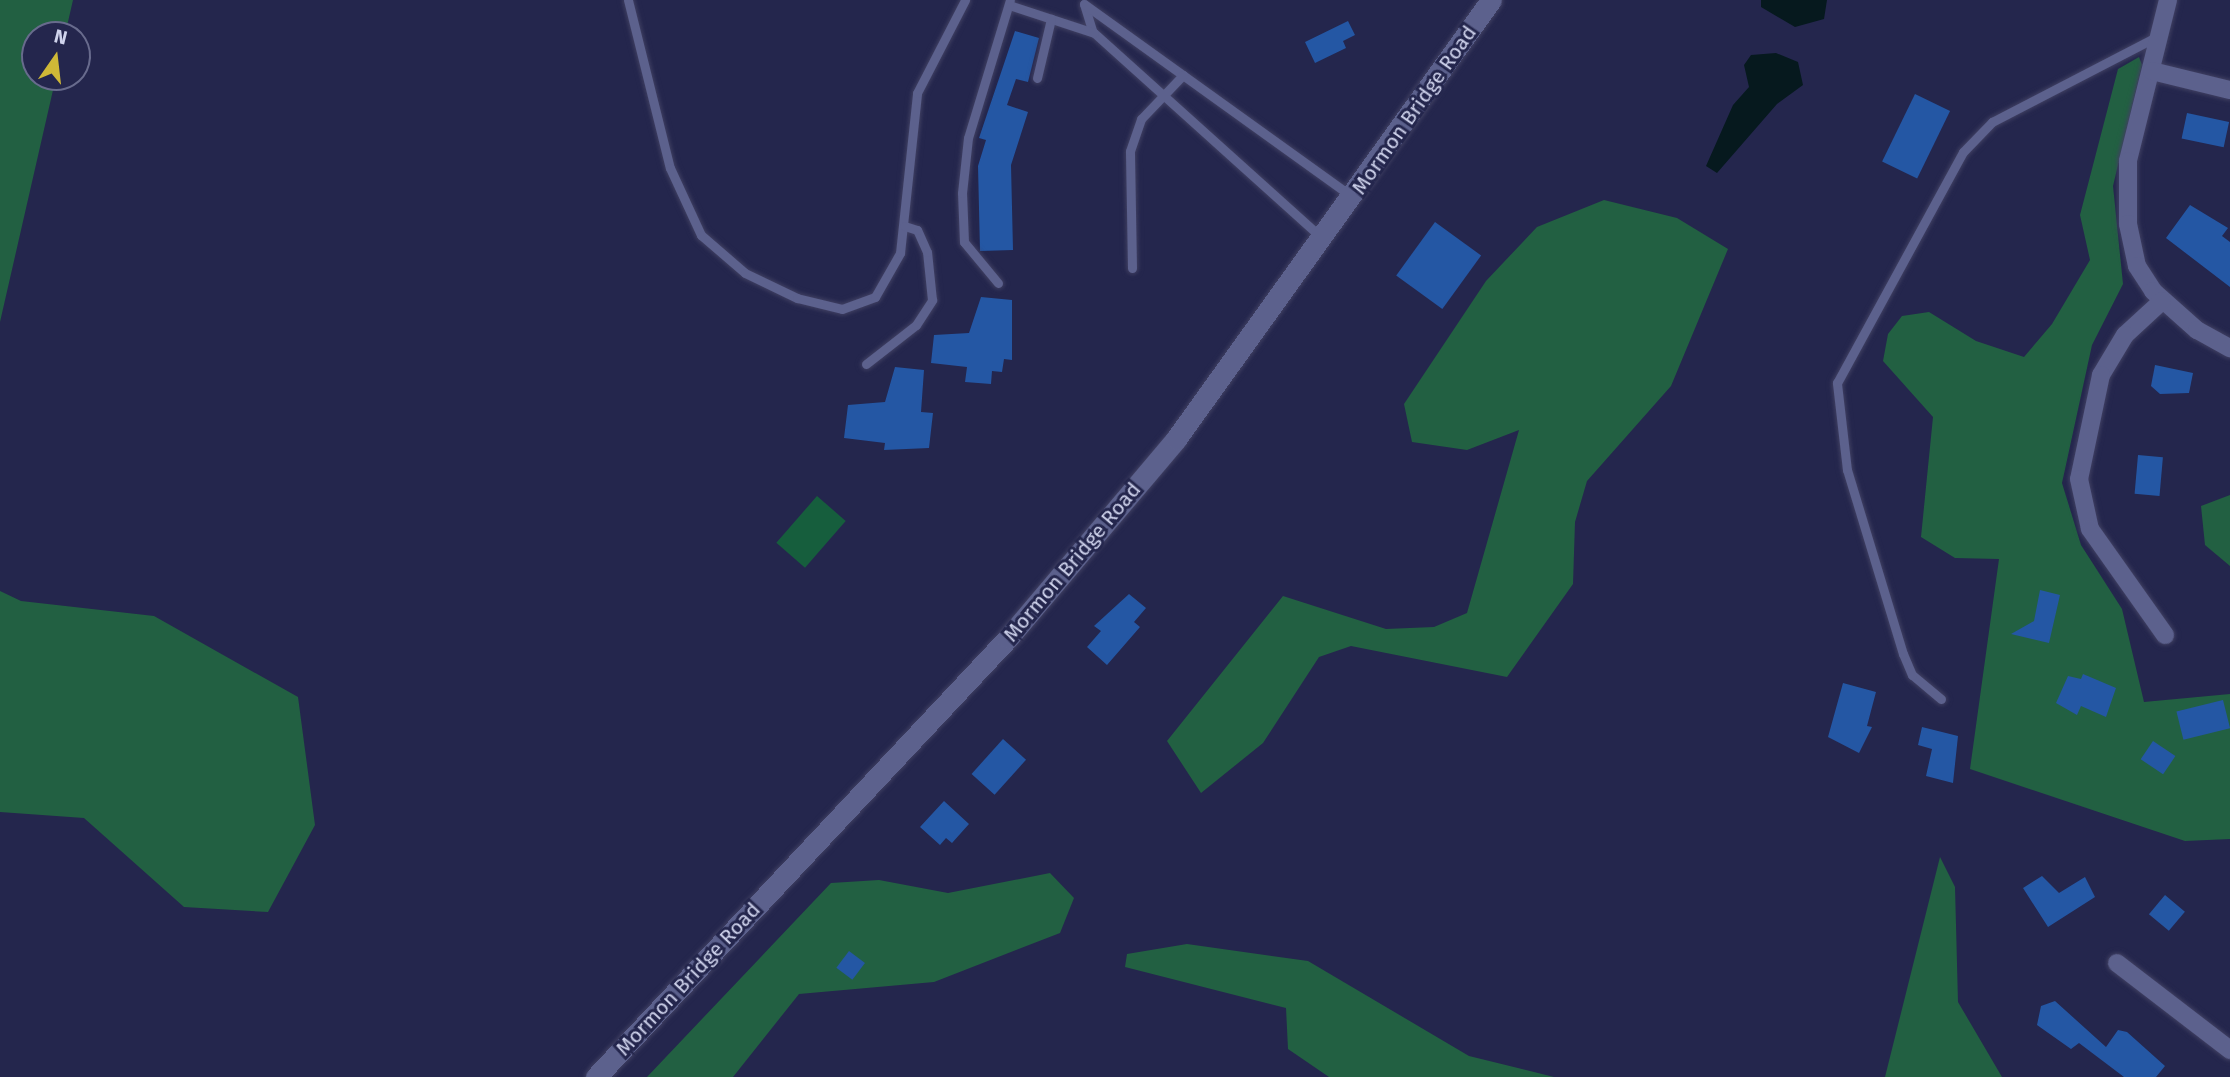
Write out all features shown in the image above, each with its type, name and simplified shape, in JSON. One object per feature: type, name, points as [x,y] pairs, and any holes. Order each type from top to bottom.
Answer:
[{"type":"main road","name":"Mormon Bridge Road","points":[[596,1077],[1008,638],[1176,439],[1324,240],[1491,0]]},
{"type":"street","points":[[2168,0],[2128,161],[2125,200],[2137,266],[2162,301],[2230,348]]},
{"type":"street","points":[[2152,71],[2230,90]]},
{"type":"street","points":[[2162,301],[2125,335],[2101,375],[2079,479],[2090,529],[2165,635]]},
{"type":"street","points":[[2117,963],[2230,1050]]},
{"type":"lane","points":[[628,0],[684,206],[701,235],[745,273],[797,298],[842,309],[875,298],[900,253],[905,226],[917,93],[965,0]]},
{"type":"lane","points":[[1082,2],[1353,197]]},
{"type":"lane","points":[[1082,2],[1094,33]]},
{"type":"lane","points":[[998,283],[964,242],[962,193],[968,138],[1010,3],[1094,33],[1324,240]]},
{"type":"lane","points":[[1037,78],[1051,19]]},
{"type":"lane","points":[[1941,699],[1912,676],[1903,654],[1847,470],[1837,383],[1963,152],[1992,122],[2160,35]]},
{"type":"lane","points":[[1132,268],[1130,151],[1141,119],[1183,75]]},
{"type":"lane","points":[[866,364],[916,325],[932,300],[927,252],[917,230],[905,226]]},
{"type":"green space","points":[[0,0],[73,0],[68,21],[21,21],[21,91],[53,91],[0,322]]},
{"type":"green space","points":[[2139,57],[2142,65],[2113,186],[2123,284],[2092,345],[2062,483],[2081,545],[2122,609],[2144,702],[2230,694],[2230,839],[2185,841],[1970,769],[1999,559],[1955,558],[1921,537],[1933,417],[1883,361],[1888,334],[1902,316],[1929,312],[1976,341],[2024,357],[2052,324],[2090,260],[2080,215],[2118,69]]},
{"type":"green space","points":[[1604,200],[1677,218],[1728,249],[1671,386],[1587,481],[1575,522],[1573,584],[1507,677],[1351,646],[1319,657],[1263,743],[1201,793],[1167,741],[1283,596],[1386,629],[1434,627],[1467,613],[1519,430],[1467,450],[1412,442],[1404,404],[1486,281],[1537,227]]},
{"type":"green space","points":[[2230,495],[2230,566],[2205,545],[2201,506]]},
{"type":"green space","points":[[817,496],[846,521],[805,568],[776,543]]},
{"type":"green space","points":[[0,591],[21,601],[154,616],[298,697],[315,825],[268,912],[184,907],[84,818],[0,812]]},
{"type":"green space","points":[[1940,857],[1955,887],[1958,1002],[2002,1077],[1885,1077]]},
{"type":"green space","points":[[1050,873],[1074,898],[1060,933],[934,982],[799,994],[733,1077],[647,1077],[831,883],[879,880],[948,893]]},
{"type":"green space","points":[[1187,944],[1308,961],[1469,1056],[1554,1077],[1329,1077],[1288,1049],[1286,1008],[1125,967],[1127,954]]},
{"type":"shaded area","points":[[1761,0],[1827,0],[1824,19],[1795,27],[1761,7]]},
{"type":"shaded area","points":[[1776,53],[1798,62],[1803,85],[1777,104],[1717,173],[1706,166],[1733,105],[1749,87],[1744,65],[1751,55]]},
{"type":"building","points":[[1348,21],[1355,35],[1343,41],[1346,48],[1315,63],[1305,42]]},
{"type":"building","points":[[1015,31],[1039,38],[1028,82],[1016,79],[1007,105],[1028,112],[1011,165],[1013,250],[980,251],[978,166],[986,140],[979,138]]},
{"type":"building","points":[[1915,94],[1950,111],[1917,179],[1882,161]]},
{"type":"building","points":[[2187,113],[2229,122],[2224,147],[2182,138]]},
{"type":"building","points":[[2190,205],[2228,228],[2222,236],[2230,242],[2230,287],[2166,238]]},
{"type":"building","points":[[1435,222],[1481,256],[1442,309],[1396,275]]},
{"type":"building","points":[[981,297],[1012,300],[1012,360],[1004,359],[1002,372],[992,371],[991,384],[965,382],[967,367],[931,363],[934,335],[969,333]]},
{"type":"building","points":[[2155,365],[2193,373],[2189,393],[2160,394],[2151,386]]},
{"type":"building","points":[[895,367],[924,370],[921,412],[933,413],[929,448],[884,450],[885,443],[844,438],[848,405],[885,402]]},
{"type":"building","points":[[2138,455],[2163,457],[2160,496],[2135,494]]},
{"type":"building","points":[[2040,590],[2060,595],[2049,643],[2011,634],[2034,621]]},
{"type":"building","points":[[1129,594],[1146,608],[1134,622],[1140,627],[1107,665],[1087,647],[1101,631],[1094,626]]},
{"type":"building","points":[[2083,674],[2116,688],[2106,717],[2081,706],[2077,715],[2056,703],[2068,676],[2081,679]]},
{"type":"building","points":[[1843,683],[1876,692],[1867,726],[1872,727],[1859,753],[1828,737]]},
{"type":"building","points":[[2223,700],[2230,728],[2183,740],[2176,712]]},
{"type":"building","points":[[1922,727],[1958,736],[1953,783],[1926,776],[1932,749],[1918,745]]},
{"type":"building","points":[[1003,739],[1026,760],[995,795],[972,774]]},
{"type":"building","points":[[2153,741],[2175,756],[2163,774],[2141,759]]},
{"type":"building","points":[[944,801],[969,824],[952,843],[946,838],[940,845],[920,827]]},
{"type":"building","points":[[2042,876],[2059,893],[2085,877],[2095,897],[2048,927],[2023,888]]},
{"type":"building","points":[[2165,895],[2185,912],[2169,931],[2149,914]]},
{"type":"building","points":[[849,951],[865,963],[852,980],[836,968]]},
{"type":"building","points":[[2055,1001],[2106,1047],[2118,1030],[2127,1032],[2165,1066],[2156,1077],[2124,1077],[2079,1043],[2071,1049],[2037,1025],[2041,1006]]}]
